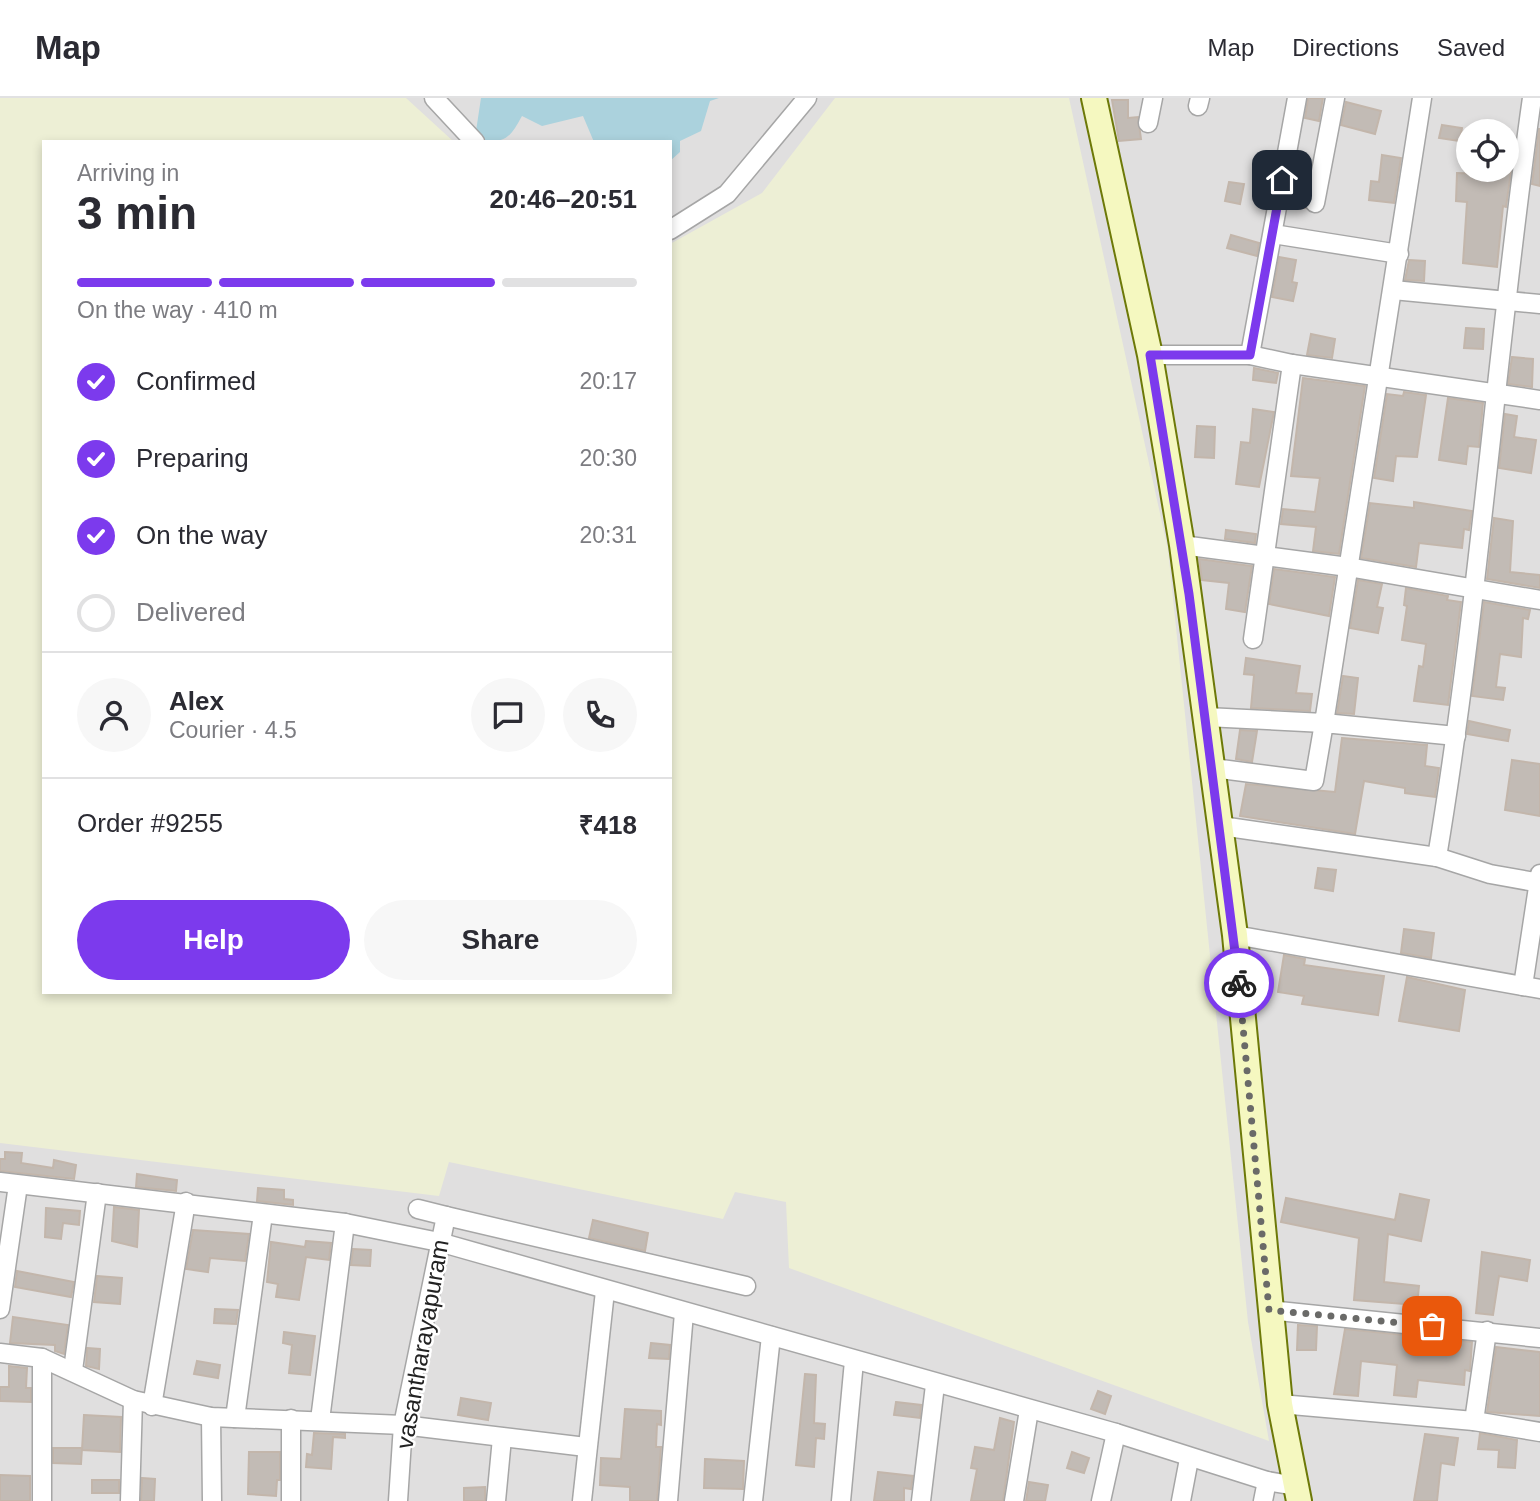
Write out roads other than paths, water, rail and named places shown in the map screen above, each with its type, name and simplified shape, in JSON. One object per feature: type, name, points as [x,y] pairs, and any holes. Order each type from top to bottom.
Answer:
[{"type":"main road","points":[[1094,98],[1150,355],[1182,545],[1235,935],[1280,1404],[1298,1494]]},
{"type":"street","points":[[434,98],[473,140]]},
{"type":"street","points":[[672,229],[727,194],[807,98]]},
{"type":"street","points":[[1148,123],[1153,98]]},
{"type":"street","points":[[1250,355],[1297,98]]},
{"type":"street","points":[[1315,203],[1335,98]]},
{"type":"street","points":[[1213,768],[1314,781],[1423,98]]},
{"type":"street","points":[[1437,857],[1456,736],[1497,395],[1504,301],[1533,136],[1532,98]]},
{"type":"street","points":[[1273,234],[1398,254]]},
{"type":"street","points":[[1393,290],[1540,304]]},
{"type":"street","points":[[1150,355],[1250,355],[1292,364],[1540,400]]},
{"type":"street","points":[[1253,639],[1292,364]]},
{"type":"street","points":[[1182,545],[1348,567],[1540,600]]},
{"type":"street","points":[[1206,717],[1324,723],[1456,736]]},
{"type":"street","points":[[1221,825],[1437,857],[1490,874],[1539,880],[1531,987],[1235,935]]},
{"type":"street","points":[[0,1309],[9,1184],[186,1202],[345,1223],[439,1242],[936,1385],[1116,1433],[1189,1459],[1267,1481],[1298,1494]]},
{"type":"street","points":[[74,1370],[97,1193]]},
{"type":"street","points":[[152,1406],[186,1202]]},
{"type":"street","name":"vasantharayapuram","points":[[398,1501],[403,1425],[446,1216],[418,1209]]},
{"type":"street","points":[[235,1418],[263,1213]]},
{"type":"street","points":[[446,1216],[746,1286]]},
{"type":"street","points":[[320,1420],[345,1223]]},
{"type":"street","points":[[582,1501],[605,1291]]},
{"type":"street","points":[[1269,1310],[1540,1338]]},
{"type":"street","points":[[668,1501],[684,1313]]},
{"type":"street","points":[[1474,1421],[1487,1331]]},
{"type":"street","points":[[753,1501],[771,1336]]},
{"type":"street","points":[[0,1353],[42,1358],[74,1370],[133,1400],[211,1417],[403,1425],[586,1447]]},
{"type":"street","points":[[42,1358],[42,1501]]},
{"type":"street","points":[[841,1501],[854,1361]]},
{"type":"street","points":[[921,1501],[936,1385]]},
{"type":"street","points":[[130,1501],[133,1400]]},
{"type":"street","points":[[1280,1404],[1474,1421],[1540,1432]]},
{"type":"street","points":[[1014,1501],[1029,1410]]},
{"type":"street","points":[[211,1417],[212,1501]]},
{"type":"street","points":[[291,1419],[291,1501]]},
{"type":"street","points":[[1101,1501],[1116,1433]]},
{"type":"street","points":[[496,1501],[502,1438]]},
{"type":"street","points":[[1181,1501],[1189,1459]]},
{"type":"street","points":[[1264,1501],[1267,1481]]},
{"type":"water","points":[[481,98],[719,98],[710,101],[701,131],[680,141],[680,152],[672,159],[672,140],[593,140],[583,116],[542,126],[522,116],[508,136],[500,140],[484,140],[476,131]]}]
